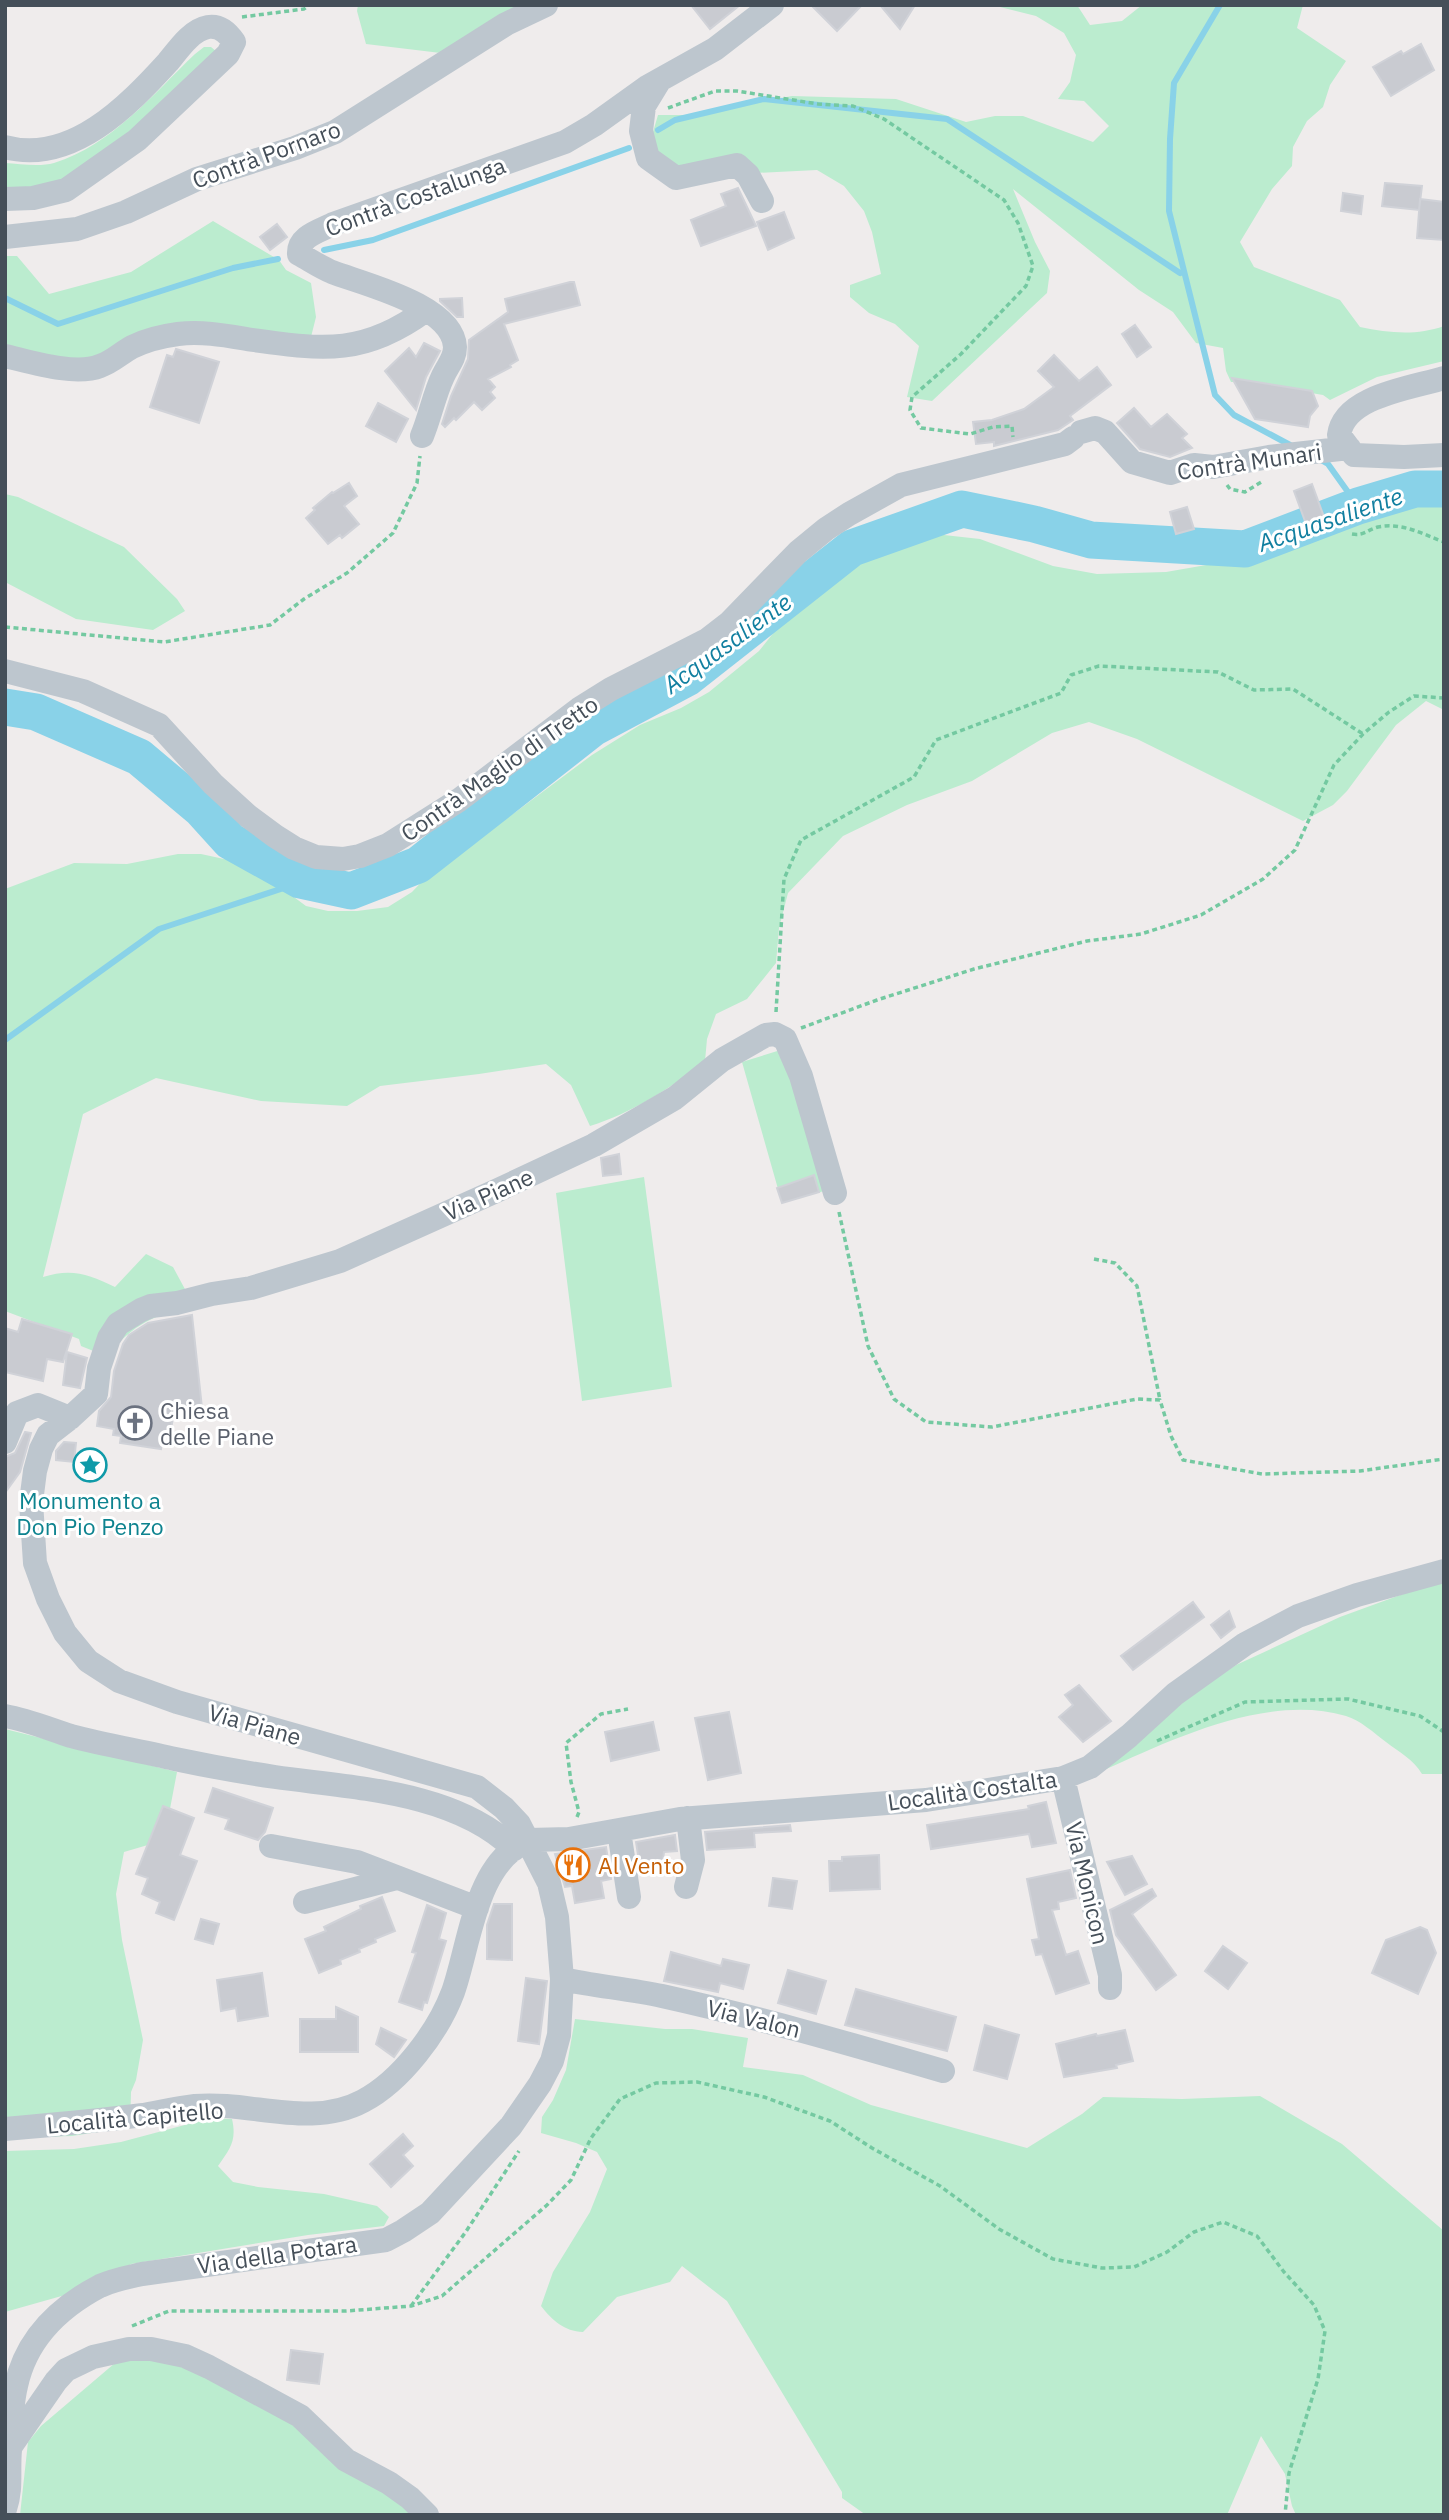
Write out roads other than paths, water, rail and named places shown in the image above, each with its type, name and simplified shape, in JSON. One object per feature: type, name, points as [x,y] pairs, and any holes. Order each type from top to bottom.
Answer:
[{"type":"street","name":"Contrà Pornaro","points":[[5,237],[77,229],[126,212],[197,179],[295,148],[335,132],[506,24],[546,5]]},
{"type":"street","points":[[762,201],[748,174],[737,165],[676,178],[648,158],[641,131],[644,106],[660,79],[715,49],[772,5]]},
{"type":"street","points":[[5,146],[19,150],[48,149],[78,140],[118,111],[186,40],[207,27],[220,28],[229,33],[234,42],[228,54],[137,140],[66,190],[33,198],[5,200]]},
{"type":"street","name":"Contrà Costalunga","points":[[422,436],[443,376],[453,360],[455,350],[450,332],[426,310],[396,293],[331,272],[315,264],[299,254],[299,246],[310,235],[333,224],[565,142],[660,79]]},
{"type":"street","points":[[5,356],[48,366],[90,369],[102,366],[132,347],[178,334],[224,335],[325,347],[367,343],[409,323],[426,310]]},
{"type":"street","points":[[1444,378],[1373,398],[1352,410],[1341,423],[1338,450],[1354,455],[1444,455]]},
{"type":"street","name":"Contrà Munari","points":[[943,473],[1065,444],[1077,435],[1095,428],[1105,432],[1132,462],[1170,473],[1194,465],[1213,467],[1269,457],[1338,450]]},
{"type":"street","name":"Contrà Maglio di Tretto","points":[[5,671],[83,691],[159,725],[248,816],[294,848],[316,857],[343,859],[360,856],[388,845],[459,800],[579,709],[611,689],[707,640],[826,529],[901,485],[943,473]]},
{"type":"street","name":"Via Piane","points":[[521,1845],[519,1824],[477,1787],[177,1702],[120,1681],[88,1661],[65,1633],[48,1599],[35,1563],[32,1502],[36,1471],[48,1435],[96,1394],[99,1368],[109,1338],[118,1324],[141,1310],[251,1288],[340,1261],[594,1145],[675,1098],[722,1060],[766,1035],[780,1036],[801,1076],[835,1193]]},
{"type":"street","points":[[5,1442],[17,1413],[38,1405],[71,1418]]},
{"type":"street","name":"Località Costalta","points":[[521,1845],[688,1818],[926,1800],[1063,1778],[1090,1767],[1175,1694],[1245,1644],[1298,1616],[1357,1595],[1444,1571]]},
{"type":"street","name":"Via Piane","points":[[5,1716],[73,1736],[206,1765],[399,1795],[454,1812],[494,1830],[521,1845],[549,1883],[564,1945],[562,1979]]},
{"type":"street","name":"Via Monicon","points":[[1063,1778],[1110,1975],[1110,1987]]},
{"type":"street","points":[[686,1887],[693,1860],[688,1818]]},
{"type":"street","points":[[620,1831],[629,1896]]},
{"type":"street","name":"Località Capitello","points":[[5,2129],[58,2125],[196,2106],[306,2115],[361,2103],[385,2088],[403,2070],[435,2028],[452,1994],[484,1888],[498,1864],[521,1845]]},
{"type":"street","points":[[271,1846],[357,1862],[477,1908]]},
{"type":"street","points":[[305,1902],[397,1878]]},
{"type":"street","name":"Via Valon","points":[[562,1979],[659,1995],[743,2015],[943,2071]]},
{"type":"street","name":"Via della Potara","points":[[5,2509],[10,2494],[10,2447],[16,2385],[26,2356],[46,2324],[103,2285],[142,2274],[386,2240],[430,2213],[511,2126],[540,2084],[552,2061],[559,2035],[562,1979]]},
{"type":"street","points":[[10,2447],[66,2370],[93,2357],[129,2349],[151,2349],[185,2356],[300,2416],[346,2460],[389,2483],[411,2498],[427,2515]]},
{"type":"waterway","points":[[1220,5],[1174,83],[1169,211],[1215,395],[1234,415],[1292,446]]},
{"type":"waterway","points":[[658,130],[675,120],[764,99],[947,119],[1180,273]]},
{"type":"waterway","points":[[324,250],[373,240],[629,148]]},
{"type":"waterway","points":[[5,298],[58,324],[233,268],[278,259]]},
{"type":"waterway","points":[[1321,460],[1328,464],[1358,506]]},
{"type":"waterway","name":"Acquasaliente","points":[[5,707],[36,712],[139,757],[201,809],[230,841],[300,880],[351,891],[418,865],[593,728],[687,678],[852,548],[962,509],[1034,524],[1091,540],[1245,549],[1358,506],[1415,489],[1444,489]]},
{"type":"waterway","points":[[5,1040],[159,929],[305,881]]},
{"type":"place","name":"Chiesa delle Piane","points":[[135,1423]]},
{"type":"place","name":"Monumento a Don Pio Penzo","points":[[90,1465]]},
{"type":"place","name":"Al Vento","points":[[573,1865]]}]
